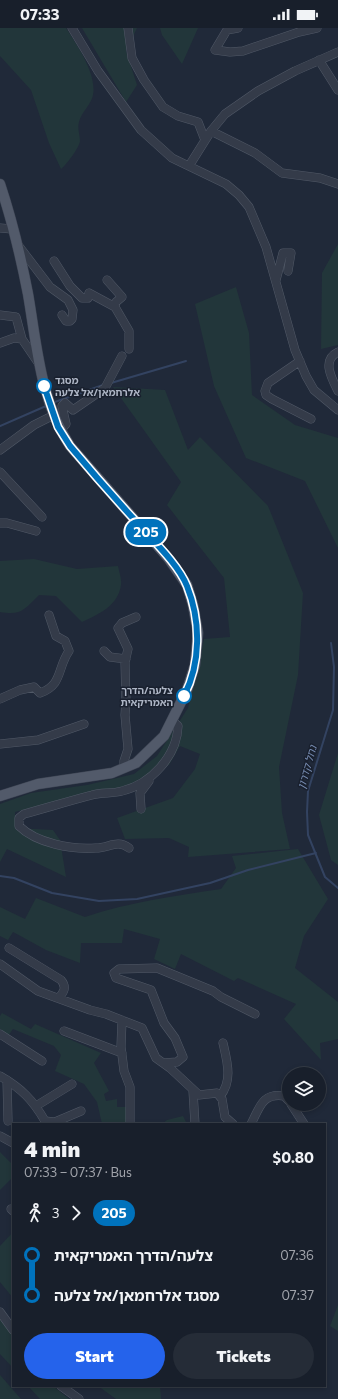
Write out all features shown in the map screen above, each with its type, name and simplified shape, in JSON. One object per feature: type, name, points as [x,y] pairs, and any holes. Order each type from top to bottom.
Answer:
[{"type":"main road","points":[[0,184],[28,293],[39,364],[60,431],[75,452],[169,559],[187,585],[193,605],[198,633],[195,665],[187,690],[164,736],[136,763],[112,773],[38,784],[0,796]]},
{"type":"street","points":[[72,28],[98,71],[141,130],[167,154],[226,184],[239,194],[249,207],[266,247],[300,361],[314,390],[338,410]]},
{"type":"street","points":[[128,28],[132,58],[144,80],[163,107],[178,116],[198,122],[205,140]]},
{"type":"street","points":[[238,28],[227,30],[215,50],[243,52],[300,30],[317,28]]},
{"type":"street","points":[[189,166],[211,131],[225,114],[258,91],[338,52]]},
{"type":"street","points":[[319,60],[338,90]]},
{"type":"street","points":[[211,131],[255,154],[282,173],[320,178],[338,184]]},
{"type":"street","points":[[0,228],[12,229]]},
{"type":"street","points":[[16,243],[20,246],[50,287],[68,300],[73,310],[73,316],[70,321],[66,321],[62,315]]},
{"type":"street","points":[[275,281],[283,253],[291,253],[288,270]]},
{"type":"street","points":[[54,261],[70,286],[82,298],[88,298],[89,293],[115,306],[129,331],[129,349]]},
{"type":"street","points":[[107,280],[122,297],[116,302],[115,306]]},
{"type":"street","points":[[59,293],[70,286]]},
{"type":"street","points":[[0,315],[16,317],[22,339],[39,364]]},
{"type":"street","points":[[0,343],[14,338],[22,339]]},
{"type":"street","points":[[338,352],[332,356],[329,363],[331,377],[338,391]]},
{"type":"street","points":[[60,431],[66,424],[62,406],[65,403],[73,410],[105,388],[122,356]]},
{"type":"street","points":[[300,361],[268,383],[265,391],[266,395],[272,399],[311,419]]},
{"type":"street","points":[[0,450],[34,425],[54,415]]},
{"type":"street","points":[[0,472],[42,517]]},
{"type":"street","points":[[0,523],[7,523],[36,531]]},
{"type":"street","points":[[0,699],[20,690],[34,687],[40,693],[51,689],[57,680],[69,650],[65,641],[56,636],[49,615]]},
{"type":"street","points":[[124,768],[124,761],[128,750],[125,715],[125,687],[126,659],[128,649],[118,628],[122,623],[136,617]]},
{"type":"street","points":[[104,651],[110,657],[126,659]]},
{"type":"street","points":[[141,809],[140,793],[167,760],[178,732],[178,726],[172,720]]},
{"type":"street","points":[[0,744],[38,740],[84,724]]},
{"type":"street","points":[[129,848],[120,843],[96,848],[62,846],[24,830],[19,826],[19,818],[24,814],[94,794],[120,792],[133,788],[154,775]]},
{"type":"street","points":[[9,948],[63,983],[65,990],[58,998]]},
{"type":"street","points":[[0,964],[38,991],[142,1028],[156,1058],[193,1091],[200,1095],[217,1093],[220,1096],[226,1117],[233,1123]]},
{"type":"street","points":[[163,1063],[177,1062],[183,1057],[175,1038],[164,1023],[151,990],[116,978],[114,973],[119,969],[157,968],[213,991],[221,997],[255,1014]]},
{"type":"street","points":[[122,1020],[122,1053],[124,1071],[130,1088],[130,1123]]},
{"type":"street","points":[[64,1031],[122,1053]]},
{"type":"street","points":[[0,1034],[42,1062]]},
{"type":"street","points":[[220,1096],[225,1090],[228,1069],[223,1043]]},
{"type":"street","points":[[4,1078],[19,1088],[36,1106],[42,1122],[55,1122],[81,1111]]},
{"type":"street","points":[[4,1078],[8,1121]]},
{"type":"street","points":[[36,1106],[72,1084]]},
{"type":"street","points":[[193,1091],[195,1123]]},
{"type":"street","points":[[252,1123],[264,1101],[268,1097],[276,1095],[282,1096]]},
{"type":"street","points":[[296,1111],[303,1123]]},
{"type":"street","points":[[0,1136],[12,1143]]},
{"type":"street","points":[[0,1312],[12,1329]]},
{"type":"street","points":[[63,1387],[79,1399]]},
{"type":"green space","points":[[0,28],[66,28],[89,69],[92,78],[93,95],[78,124],[79,144],[72,156],[61,169],[49,143],[31,90],[0,56]]},
{"type":"green space","points":[[82,28],[137,28],[126,51],[137,85],[126,102]]},
{"type":"green space","points":[[160,28],[198,28],[182,64],[162,35]]},
{"type":"green space","points":[[338,244],[338,345],[321,349],[322,273]]},
{"type":"green space","points":[[236,287],[249,333],[252,395],[295,425],[338,438],[338,548],[305,481],[246,458],[214,386],[195,304]]},
{"type":"green space","points":[[113,387],[165,390],[188,450],[200,437],[268,506],[303,593],[298,675],[279,767],[282,813],[290,849],[188,857],[189,847],[169,838],[125,839],[117,818],[173,798],[195,769],[200,754],[180,746],[169,765],[127,786],[76,796],[15,812],[15,828],[53,830],[60,840],[66,877],[7,849],[0,862],[0,804],[31,793],[87,785],[134,774],[157,756],[188,708],[204,639],[230,637],[224,578],[167,505],[181,482]]},
{"type":"green space","points":[[34,559],[77,569],[118,566],[121,583],[116,599],[107,608],[82,622],[56,596],[39,595],[26,608],[18,612],[0,612],[0,561]]},
{"type":"green space","points":[[338,753],[338,865],[331,860],[319,815]]},
{"type":"green space","points":[[298,849],[328,899],[304,936],[295,968],[338,1002],[338,1039],[320,1043],[321,1060],[284,1019],[296,1004],[238,978],[234,981],[181,954],[175,969],[154,959],[160,939],[124,929],[122,943],[81,943],[80,963],[46,950],[13,932],[8,940],[0,936],[0,907],[25,919],[36,898],[85,917],[135,903],[221,889],[236,868],[232,856]]},
{"type":"green space","points":[[2,1013],[31,1029],[35,1024],[101,1053],[94,1063],[109,1091],[104,1094],[106,1101],[117,1099],[117,1107],[126,1107],[126,1123],[102,1123],[97,1102],[84,1084],[55,1071],[61,1055],[54,1046],[13,1029],[8,1036],[0,1029],[0,1016]]},
{"type":"green space","points":[[183,1116],[186,1123],[163,1123],[167,1120]]},
{"type":"green space","points":[[0,1152],[12,1164],[12,1178],[0,1190]]},
{"type":"green space","points":[[12,1233],[12,1297],[0,1282],[0,1246]]},
{"type":"green space","points":[[338,1305],[338,1331],[330,1326]]},
{"type":"green space","points":[[0,1319],[12,1335],[12,1367],[0,1354]]},
{"type":"green space","points":[[0,1375],[21,1399],[0,1399]]},
{"type":"green space","points":[[29,1387],[54,1387],[69,1399],[40,1399]]},
{"type":"green space","points":[[99,1387],[160,1387],[161,1399],[116,1399]]},
{"type":"waterway","points":[[111,383],[186,361]]},
{"type":"waterway","points":[[52,403],[103,385]]},
{"type":"waterway","points":[[0,426],[46,406]]},
{"type":"waterway","name":"נחל קדרון","points":[[331,643],[334,667],[333,710],[308,791],[307,812],[308,835],[325,877],[338,888]]},
{"type":"waterway","points":[[0,876],[14,878],[52,893],[99,901],[137,899],[210,883],[248,870],[316,853]]},
{"type":"bus line","name":"205","points":[[44,386],[58,427],[70,446],[155,542],[187,585],[193,605],[198,633],[195,665],[184,696]]},
{"type":"place","name":"מסגד אלרחמאן/אל צלעה","points":[[44,386]]},
{"type":"place","name":"צלעה/הדרך האמריקאית","points":[[184,696]]}]
